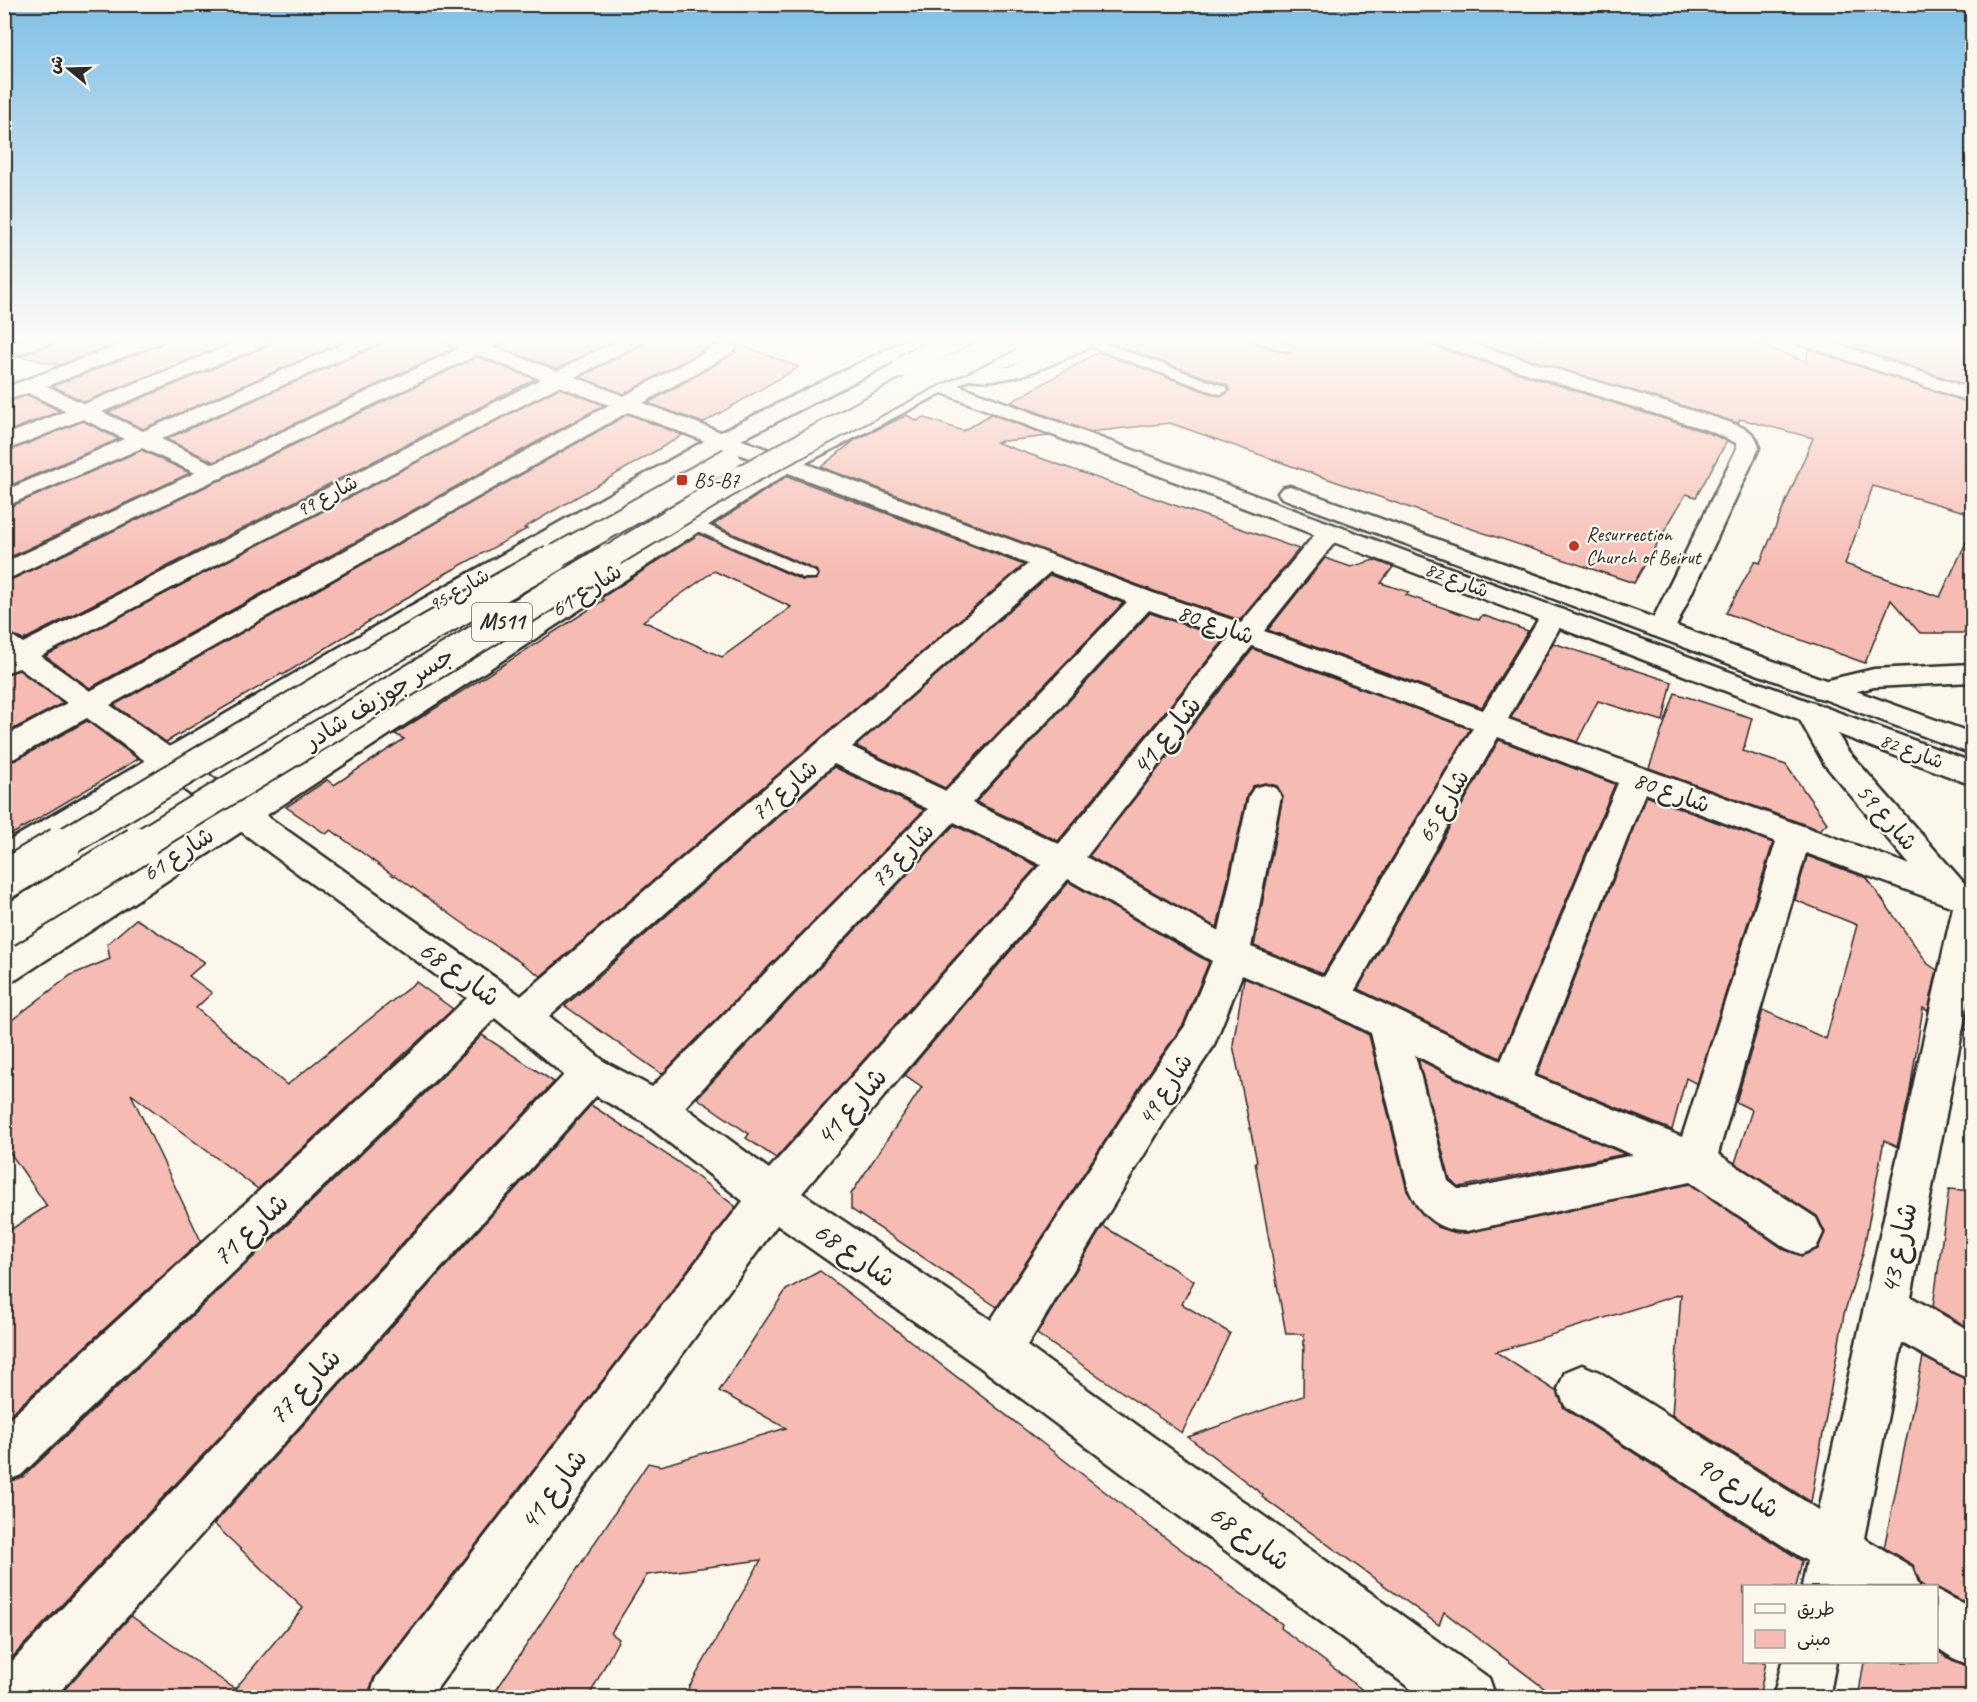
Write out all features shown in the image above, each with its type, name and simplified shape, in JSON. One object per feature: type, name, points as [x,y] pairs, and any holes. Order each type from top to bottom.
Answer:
[{"type":"main road","points":[[4,444],[67,418]]},
{"type":"main road","points":[[96,418],[214,473]]},
{"type":"main road","points":[[4,500],[190,418]]},
{"type":"main road","points":[[4,573],[323,418]]},
{"type":"main road","name":"شارع 99","points":[[10,654],[474,418]]},
{"type":"main road","points":[[4,750],[599,418]]},
{"type":"main road","name":"شارع 80","points":[[664,418],[1144,599],[1248,634],[1794,838],[1966,906]]},
{"type":"main road","name":"شارع 95","points":[[4,859],[408,619],[723,440],[765,418]]},
{"type":"main road","name":"جسر جوزيف شادر","points":[[4,880],[318,692],[727,460],[806,418]]},
{"type":"main road","name":"جسر جوزيف شادر","points":[[4,928],[745,475],[851,418]]},
{"type":"main road","name":"شارع 61","points":[[4,968],[691,523],[786,464],[877,418]]},
{"type":"main road","name":"شارع 82","points":[[1053,418],[1662,629],[1972,774]]},
{"type":"main road","name":"شارع 82","points":[[1060,418],[1330,532],[1553,616],[1818,702],[1972,744]]},
{"type":"main road","points":[[1662,629],[1748,448],[1747,441],[1737,433],[1694,418]]},
{"type":"main road","name":"شارع 41","points":[[396,1698],[772,1197],[1064,861],[1330,532]]},
{"type":"main road","name":"شارع 71","points":[[4,1458],[424,1065],[508,1006],[830,749],[1046,562]]},
{"type":"main road","name":"شارع 73","points":[[657,1109],[951,805],[1144,599]]},
{"type":"main road","name":"شارع 65","points":[[1332,996],[1553,616]]},
{"type":"main road","points":[[10,654],[88,703],[168,761]]},
{"type":"main road","points":[[1818,702],[1874,678],[1972,673]]},
{"type":"main road","name":"شارع 59","points":[[1818,702],[1836,757],[1966,906]]},
{"type":"main road","points":[[830,749],[1064,861],[1232,955],[1332,996],[1511,1085],[1695,1162],[1801,1233]]},
{"type":"main road","name":"شارع 68","points":[[168,761],[508,1006],[591,1074],[657,1109],[772,1197],[997,1352],[1469,1698]]},
{"type":"main road","points":[[1511,1085],[1635,779]]},
{"type":"main road","name":"شارع 49","points":[[997,1352],[1163,1089],[1200,1035],[1232,955],[1265,796]]},
{"type":"main road","points":[[1695,1162],[1794,838]]},
{"type":"main road","name":"شارع 43","points":[[1832,1568],[1966,906]]},
{"type":"main road","points":[[1387,1023],[1430,1190],[1438,1201],[1449,1208],[1467,1210],[1695,1162]]},
{"type":"main road","name":"شارع 77","points":[[16,1698],[591,1074]]},
{"type":"main road","points":[[1885,1308],[1972,1357]]},
{"type":"main road","name":"شارع 90","points":[[1582,1389],[1832,1568],[1887,1585]]},
{"type":"main road","points":[[1938,1617],[1972,1639]]},
{"type":"main road","points":[[1801,1698],[1809,1663]]},
{"type":"lane","points":[[691,523],[809,574]]},
{"type":"building","points":[[4,418],[41,418],[4,433]]},
{"type":"building","points":[[121,418],[167,418],[143,429]]},
{"type":"building","points":[[213,418],[306,418],[214,462],[166,439]]},
{"type":"building","points":[[348,418],[458,418],[23,640],[4,632],[4,583]]},
{"type":"building","points":[[501,418],[580,418],[90,688],[45,656]]},
{"type":"building","points":[[620,418],[640,418],[683,435],[524,528],[527,529],[445,574],[283,675],[281,674],[166,742],[114,705]]},
{"type":"building","points":[[690,418],[711,418],[703,423]]},
{"type":"building","points":[[900,418],[913,418],[917,421],[927,418],[963,431],[984,418],[1003,418],[1049,436],[995,442],[1299,549],[1240,620],[1154,591],[821,467],[855,440]]},
{"type":"building","points":[[1054,418],[1663,418],[1727,441],[1696,497],[1686,494],[1634,583],[1433,516],[1170,423],[1090,432]]},
{"type":"building","points":[[1723,418],[1972,418],[1972,514],[1873,486],[1845,564],[1940,597],[1972,530],[1972,633],[1920,633],[1891,600],[1865,663],[1726,613],[1755,561],[1760,563],[1813,438],[1740,419],[1738,423]]},
{"type":"building","points":[[83,421],[119,439],[4,488],[4,453]]},
{"type":"building","points":[[142,450],[190,473],[4,560],[4,509]]},
{"type":"building","points":[[787,476],[1024,565],[541,976],[394,876],[331,830],[326,834],[286,807],[327,780],[334,785],[404,739],[395,734],[604,600],[601,598],[699,534],[802,580],[817,579],[819,574],[816,570],[713,525]],"holes":[[[714,571],[791,607],[722,657],[643,621]]]},
{"type":"building","points":[[1325,558],[1351,567],[1374,560],[1393,567],[1381,583],[1409,592],[1406,595],[1479,620],[1482,615],[1528,631],[1482,707],[1268,630]]},
{"type":"building","points":[[1050,575],[1123,603],[945,788],[856,746]]},
{"type":"building","points":[[1150,613],[1225,639],[1058,841],[976,802]]},
{"type":"building","points":[[1553,643],[1672,682],[1663,721],[1598,701],[1577,742],[1511,718]]},
{"type":"building","points":[[1253,649],[1470,729],[1323,974],[1254,946],[1283,796],[1277,786],[1266,783],[1253,786],[1247,795],[1217,928],[1089,856]]},
{"type":"building","points":[[19,670],[63,703],[4,734],[4,675]]},
{"type":"building","points":[[1675,693],[1752,718],[1743,751],[1786,765],[1827,823],[1820,830],[1649,768]]},
{"type":"building","points":[[87,721],[138,759],[4,839],[4,763],[16,760]]},
{"type":"building","points":[[1499,740],[1615,784],[1500,1058],[1358,989]]},
{"type":"building","points":[[834,767],[924,810],[662,1074],[565,1006]]},
{"type":"building","points":[[1646,796],[1773,843],[1697,1084],[1686,1078],[1672,1130],[1537,1075]]},
{"type":"building","points":[[954,825],[1037,866],[776,1158],[746,1138],[749,1134],[697,1098]]},
{"type":"building","points":[[1807,856],[1867,878],[1928,964],[1937,970],[1928,1011],[1923,1008],[1909,1096],[1897,1147],[1884,1140],[1863,1253],[1844,1314],[1811,1502],[1672,1415],[1681,1294],[1496,1352],[1557,1392],[1564,1408],[1802,1561],[1796,1585],[1743,1585],[1743,1663],[1766,1663],[1759,1698],[1557,1698],[1444,1612],[1439,1625],[1262,1497],[1263,1495],[1188,1437],[1303,1396],[1304,1334],[1286,1334],[1255,1162],[1257,1162],[1233,1045],[1244,978],[1318,1009],[1369,1035],[1407,1191],[1423,1215],[1438,1227],[1456,1233],[1467,1233],[1690,1184],[1785,1250],[1802,1256],[1818,1249],[1825,1232],[1817,1216],[1735,1163],[1752,1110],[1736,1102],[1763,1010],[1826,1039],[1857,925],[1795,900]]},
{"type":"building","points":[[1069,882],[1209,962],[1183,1025],[1147,1076],[997,1307],[851,1209],[851,1194],[922,1087],[905,1075]]},
{"type":"building","points":[[136,919],[205,962],[189,976],[212,993],[196,1008],[287,1085],[416,982],[453,1009],[258,1189],[131,1094],[201,1241],[4,1420],[4,1234],[47,1206],[4,1144],[4,1026],[71,975],[110,959],[107,944]]},
{"type":"building","points":[[1972,989],[1972,1033],[1965,1029]]},
{"type":"building","points":[[482,1035],[554,1082],[4,1666],[4,1484],[23,1477],[440,1079]]},
{"type":"building","points":[[1418,1059],[1496,1099],[1625,1154],[1459,1187],[1450,1180]]},
{"type":"building","points":[[591,1105],[678,1162],[736,1207],[374,1677],[367,1698],[57,1698],[131,1616],[235,1689],[303,1608],[214,1524]]},
{"type":"building","points":[[1949,1189],[1972,1191],[1972,1330],[1933,1307]]},
{"type":"building","points":[[1103,1226],[1194,1281],[1182,1304],[1230,1333],[1182,1433],[1037,1334]]},
{"type":"building","points":[[820,1271],[1148,1525],[1282,1624],[1281,1628],[1373,1698],[683,1698],[761,1560],[647,1575],[611,1633],[619,1639],[588,1698],[491,1698],[648,1463],[661,1466],[786,1428],[719,1391],[786,1290]]},
{"type":"building","points":[[1923,1357],[1972,1382],[1972,1606],[1938,1588],[1938,1585],[1922,1585],[1913,1565],[1884,1548]]},
{"type":"building","points":[[1938,1651],[1972,1668],[1972,1698],[1858,1698],[1864,1663],[1938,1663]]},
{"type":"place","name":"B5-B7","points":[[682,480]]},
{"type":"place","name":"Resurrection Church of Beirut","points":[[1574,546]]}]
